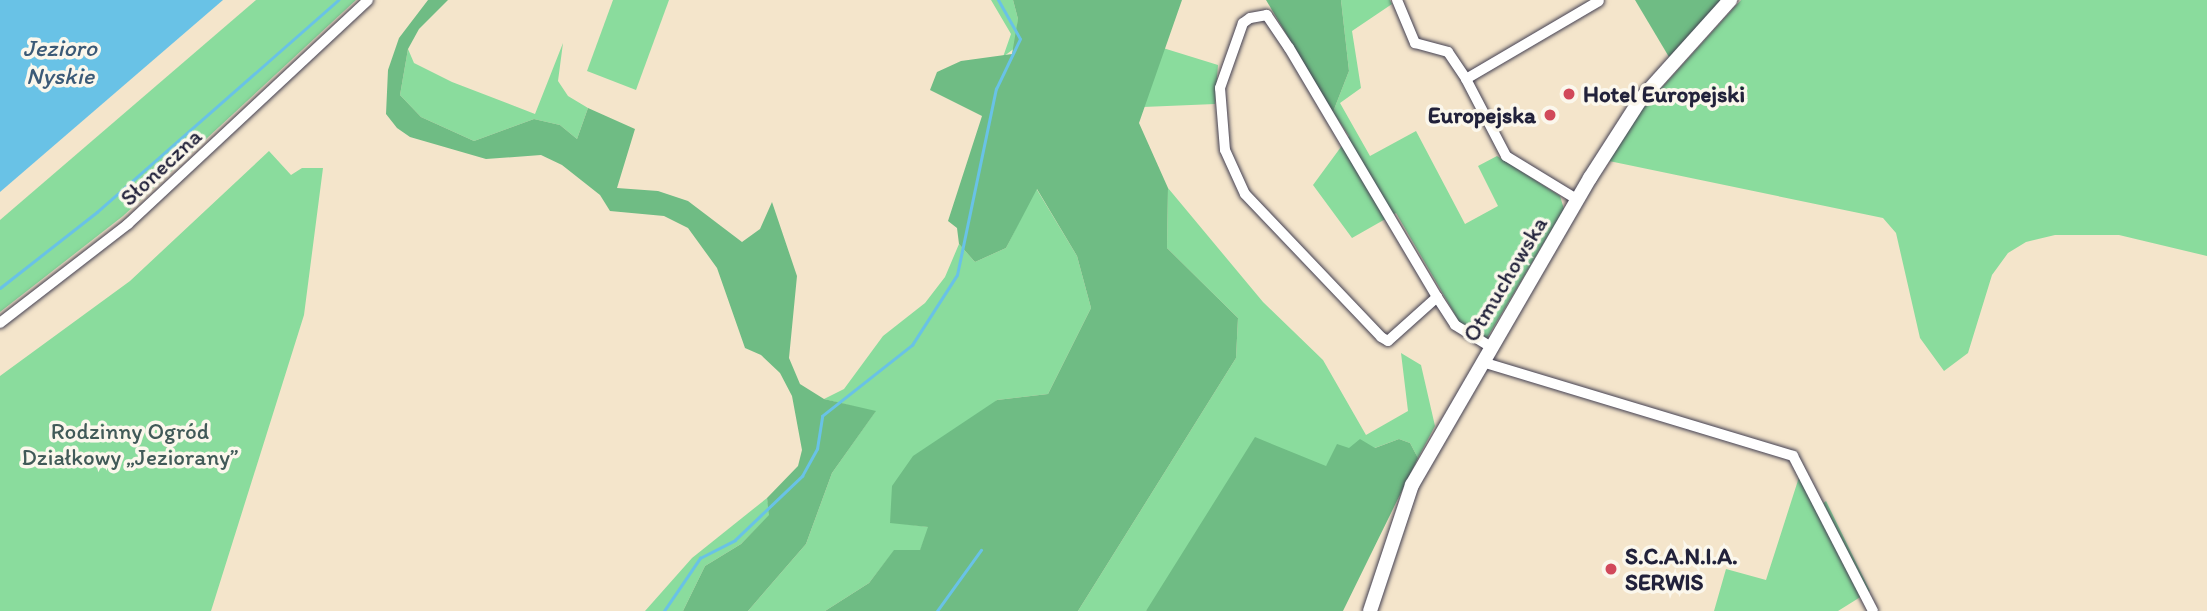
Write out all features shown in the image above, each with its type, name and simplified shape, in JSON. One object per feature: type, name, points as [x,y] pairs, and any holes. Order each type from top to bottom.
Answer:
[{"type":"main road","name":"Otmuchowska","points":[[1370,611],[1412,485],[1482,362],[1640,100],[1730,0]]},
{"type":"street","name":"Słoneczna","points":[[0,323],[119,231],[368,0]]},
{"type":"street","points":[[1397,0],[1415,43],[1448,52],[1466,79],[1506,156],[1578,200]]},
{"type":"street","points":[[1466,79],[1599,1]]},
{"type":"street","points":[[1437,297],[1388,341],[1364,321],[1245,194],[1225,150],[1220,88],[1243,23],[1250,18],[1267,15],[1455,325],[1491,347]]},
{"type":"street","points":[[1482,362],[1793,456],[1873,611]]},
{"type":"green space","points":[[256,0],[356,0],[123,216],[0,312],[0,220]]},
{"type":"green space","points":[[428,0],[448,0],[419,29],[408,49],[400,95],[421,117],[474,141],[534,119],[560,125],[577,139],[588,108],[635,129],[617,188],[658,191],[688,201],[742,242],[760,229],[772,202],[797,276],[789,358],[800,384],[824,399],[876,411],[832,473],[806,544],[748,611],[683,611],[705,566],[741,544],[769,515],[767,498],[798,466],[802,450],[792,396],[780,373],[761,355],[745,348],[717,268],[688,228],[664,216],[610,211],[600,195],[562,165],[541,155],[486,159],[410,137],[397,128],[386,114],[388,70],[399,38]]},
{"type":"green space","points":[[613,0],[669,0],[636,90],[587,71]]},
{"type":"green space","points":[[991,0],[1013,0],[1018,19],[1016,47],[1003,57],[1011,34]]},
{"type":"green space","points":[[1013,0],[1182,0],[1139,123],[1168,188],[1167,248],[1238,318],[1236,358],[1078,611],[825,611],[869,583],[894,550],[920,550],[928,527],[890,523],[892,486],[913,456],[997,400],[1048,394],[1091,308],[1077,256],[1037,189],[1006,248],[975,262],[959,244],[957,228],[948,221],[982,116],[930,90],[937,72],[961,61],[1012,54],[1018,19]]},
{"type":"green space","points":[[1266,0],[1341,0],[1349,71],[1333,112]]},
{"type":"green space","points":[[1341,0],[1390,0],[1392,4],[1352,31],[1361,88],[1340,103],[1370,156],[1416,131],[1465,224],[1498,206],[1478,166],[1497,156],[1560,196],[1564,209],[1487,338],[1460,323],[1396,213],[1352,238],[1313,185],[1349,136],[1333,112],[1349,71]]},
{"type":"green space","points":[[1635,0],[1722,0],[1669,57]]},
{"type":"green space","points":[[1741,0],[2207,0],[2207,256],[2119,235],[2055,235],[2026,242],[2008,253],[1992,275],[1968,353],[1944,371],[1920,338],[1896,233],[1883,218],[1609,161],[1639,113]]},
{"type":"green space","points":[[563,43],[558,81],[568,96],[588,108],[577,139],[560,125],[534,119],[474,141],[421,117],[400,95],[408,49],[414,63],[452,82],[535,114]]},
{"type":"green space","points":[[1163,48],[1218,65],[1215,104],[1143,107]]},
{"type":"green space","name":"Rodzinny Ogród Działkowy „Jeziorany”","points":[[269,151],[291,175],[302,168],[323,168],[304,315],[211,611],[0,611],[0,376],[130,281]]},
{"type":"green space","points":[[1036,188],[1077,256],[1091,308],[1048,394],[997,400],[890,522],[929,527],[920,551],[894,551],[869,583],[825,611],[748,611],[806,544],[832,473],[875,412],[824,399],[844,389],[883,336],[925,303],[945,277],[959,244],[975,262],[1006,248]]},
{"type":"green space","points":[[1168,188],[1263,302],[1323,360],[1366,435],[1408,411],[1401,353],[1421,365],[1435,426],[1418,458],[1410,443],[1399,439],[1326,466],[1146,611],[1078,611],[1236,358],[1238,318],[1167,248]]},
{"type":"green space","points":[[1255,437],[1326,466],[1337,444],[1349,448],[1360,439],[1375,448],[1399,439],[1410,443],[1418,458],[1343,611],[1146,611]]},
{"type":"green space","points":[[1801,471],[1820,506],[1826,501],[1870,591],[1838,611],[1714,611],[1726,569],[1766,580]]},
{"type":"green space","points":[[767,498],[770,515],[741,544],[705,566],[683,611],[645,611],[692,558]]},
{"type":"water","name":"Jezioro Nyskie","points":[[0,0],[223,0],[0,192]]},
{"type":"waterway","points":[[0,288],[97,212],[338,0]]},
{"type":"waterway","points":[[664,611],[700,558],[735,540],[802,476],[817,449],[822,416],[912,345],[957,275],[996,89],[1020,39],[998,0]]},
{"type":"waterway","points":[[937,611],[981,550]]},
{"type":"place","name":"Hotel Europejski","points":[[1569,94]]},
{"type":"place","name":"Europejska","points":[[1550,115]]},
{"type":"place","name":"S.C.A.N.I.A. SERWIS","points":[[1611,569]]}]
